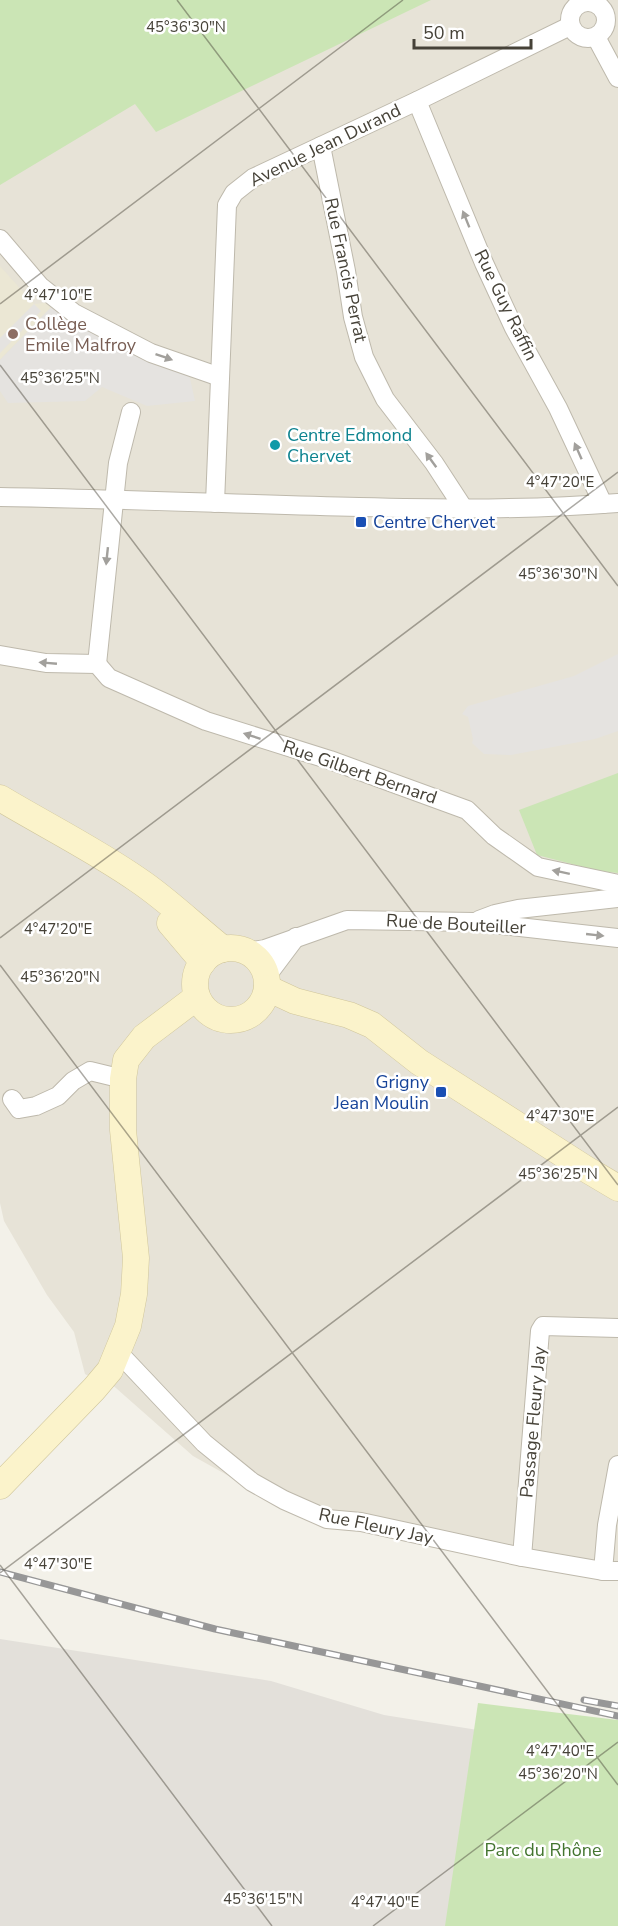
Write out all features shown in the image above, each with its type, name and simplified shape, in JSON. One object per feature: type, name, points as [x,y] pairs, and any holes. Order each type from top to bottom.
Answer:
[{"type":"main road","points":[[0,798],[137,879],[168,902],[224,954]]},
{"type":"main road","points":[[0,810],[94,866],[146,901],[179,932],[224,954],[256,959],[263,967],[267,982],[260,1006],[243,1019],[232,1020],[205,1006],[195,985],[197,973],[224,954]]},
{"type":"main road","points":[[267,982],[295,1001],[349,1015],[372,1025],[419,1062],[618,1188]]},
{"type":"main road","points":[[0,1486],[94,1389],[110,1370],[118,1352],[128,1326],[136,1279],[136,1258],[123,1130],[123,1079],[126,1060],[144,1037],[205,1006]]},
{"type":"main road","points":[[252,1014],[307,1016],[340,1025],[419,1062]]},
{"type":"street","points":[[582,1],[611,10],[605,27],[596,37],[590,39],[578,36],[570,26],[571,12],[582,1]]},
{"type":"street","name":"Avenue Jean Durand","points":[[215,504],[227,205],[230,198],[253,178],[570,26]]},
{"type":"street","points":[[596,37],[618,78]]},
{"type":"street","name":"Rue Guy Raffin","points":[[417,101],[484,263],[514,328],[610,503]]},
{"type":"street","name":"Rue Francis Perrat","points":[[321,146],[353,316],[364,357],[385,399],[434,463],[464,509]]},
{"type":"street","points":[[0,239],[40,286],[74,313],[151,353],[220,377]]},
{"type":"street","points":[[0,655],[46,663],[97,664],[113,498],[118,463],[131,412]]},
{"type":"street","points":[[0,496],[113,498],[215,504],[464,509],[610,503]]},
{"type":"street","name":"Rue Gilbert Bernard","points":[[97,664],[109,678],[206,721],[330,760],[467,810],[494,836],[538,867],[618,884]]},
{"type":"street","points":[[474,922],[518,909],[618,898]]},
{"type":"street","name":"Rue de Bouteiller","points":[[224,954],[265,949],[346,920],[474,922],[618,938]]},
{"type":"street","points":[[267,982],[296,937]]},
{"type":"street","points":[[12,1099],[19,1109],[36,1106],[58,1096],[73,1081],[90,1071],[123,1079]]},
{"type":"street","name":"Passage Fleury Jay","points":[[522,1557],[540,1331],[543,1326],[618,1328]]},
{"type":"street","name":"Rue Fleury Jay","points":[[118,1352],[204,1443],[252,1482],[284,1500],[327,1519],[361,1522],[522,1557],[610,1571]]},
{"type":"street","points":[[610,1571],[607,1525],[618,1465]]},
{"type":"shaded area","points":[[0,0],[618,0],[618,1580],[352,1528],[252,1489],[193,1456],[108,1381],[99,1382],[85,1374],[74,1332],[47,1295],[4,1221],[0,1203]]},
{"type":"shaded area","name":"Collège Emile Malfroy","points":[[0,266],[34,304],[46,303],[51,308],[0,360]]},
{"type":"shaded area","points":[[58,300],[187,365],[195,401],[147,406],[102,387],[85,401],[8,403],[0,391],[0,360]]},
{"type":"shaded area","points":[[34,304],[41,311],[0,353],[0,338]]},
{"type":"shaded area","points":[[618,654],[618,731],[595,739],[511,755],[484,754],[472,743],[468,717],[462,714],[468,706],[574,676]]},
{"type":"shaded area","points":[[0,1639],[271,1681],[384,1715],[484,1731],[454,1926],[0,1926]]},
{"type":"green space","points":[[0,0],[431,0],[156,132],[135,104],[0,185]]},
{"type":"green space","points":[[618,773],[618,873],[599,871],[537,855],[519,810]]},
{"type":"green space","name":"Parc du Rhône","points":[[478,1703],[618,1720],[618,1926],[445,1926]]},
{"type":"railway","points":[[0,1572],[215,1629],[618,1716]]},
{"type":"railway","points":[[584,1700],[618,1706]]},
{"type":"place","name":"Collège Emile Malfroy","points":[[13,334]]},
{"type":"place","name":"Centre Edmond Chervet","points":[[275,445]]},
{"type":"place","name":"Centre Chervet","points":[[361,522]]},
{"type":"place","name":"Grigny Jean Moulin","points":[[441,1092]]}]
